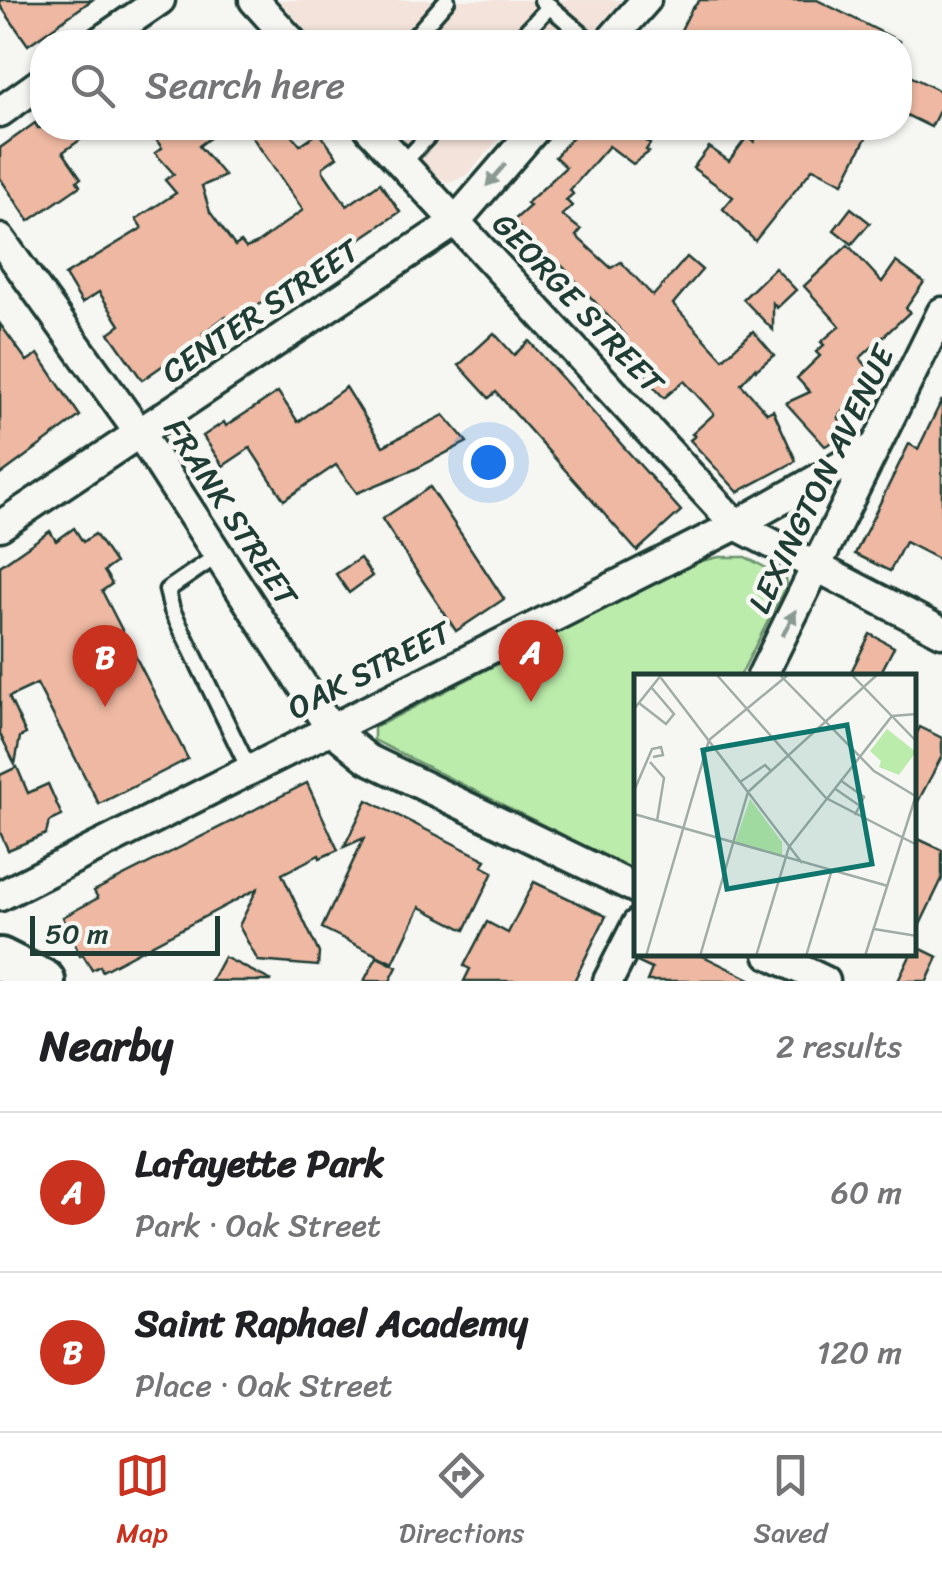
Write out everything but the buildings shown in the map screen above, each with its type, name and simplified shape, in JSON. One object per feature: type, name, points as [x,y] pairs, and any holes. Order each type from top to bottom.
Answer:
[{"type":"street","points":[[116,30],[160,0]]},
{"type":"street","points":[[254,0],[281,30]]},
{"type":"street","points":[[620,30],[646,0]]},
{"type":"street","points":[[0,112],[30,91]]},
{"type":"street","name":"GEORGE STREET","points":[[380,140],[736,525],[942,632]]},
{"type":"street","name":"CENTER STREET","points":[[0,526],[455,222],[526,140]]},
{"type":"street","name":"FRANK STREET","points":[[0,238],[140,434],[330,728],[368,759],[634,888]]},
{"type":"street","name":"LEXINGTON AVENUE","points":[[763,674],[942,312]]},
{"type":"street","name":"OAK STREET","points":[[0,896],[736,525],[873,448]]},
{"type":"street","points":[[608,981],[634,930]]},
{"type":"street","points":[[772,956],[824,981]]},
{"type":"street","points":[[0,959],[44,981]]},
{"type":"lane","points":[[421,30],[448,0]]},
{"type":"lane","points":[[525,30],[546,3],[577,30]]},
{"type":"lane","points":[[402,164],[425,140]]},
{"type":"lane","points":[[218,555],[167,590],[172,610],[249,769]]},
{"type":"shaded area","points":[[279,0],[622,0],[595,30],[306,30]]},
{"type":"shaded area","points":[[405,140],[498,140],[467,175],[449,183],[437,176]]},
{"type":"green space","points":[[745,557],[786,578],[786,586],[741,674],[634,674],[634,870],[374,740],[374,728],[693,563]]},
{"type":"place","name":"Lafayette Park","points":[[531,702]]},
{"type":"place","name":"Saint Raphael Academy","points":[[105,707]]}]
